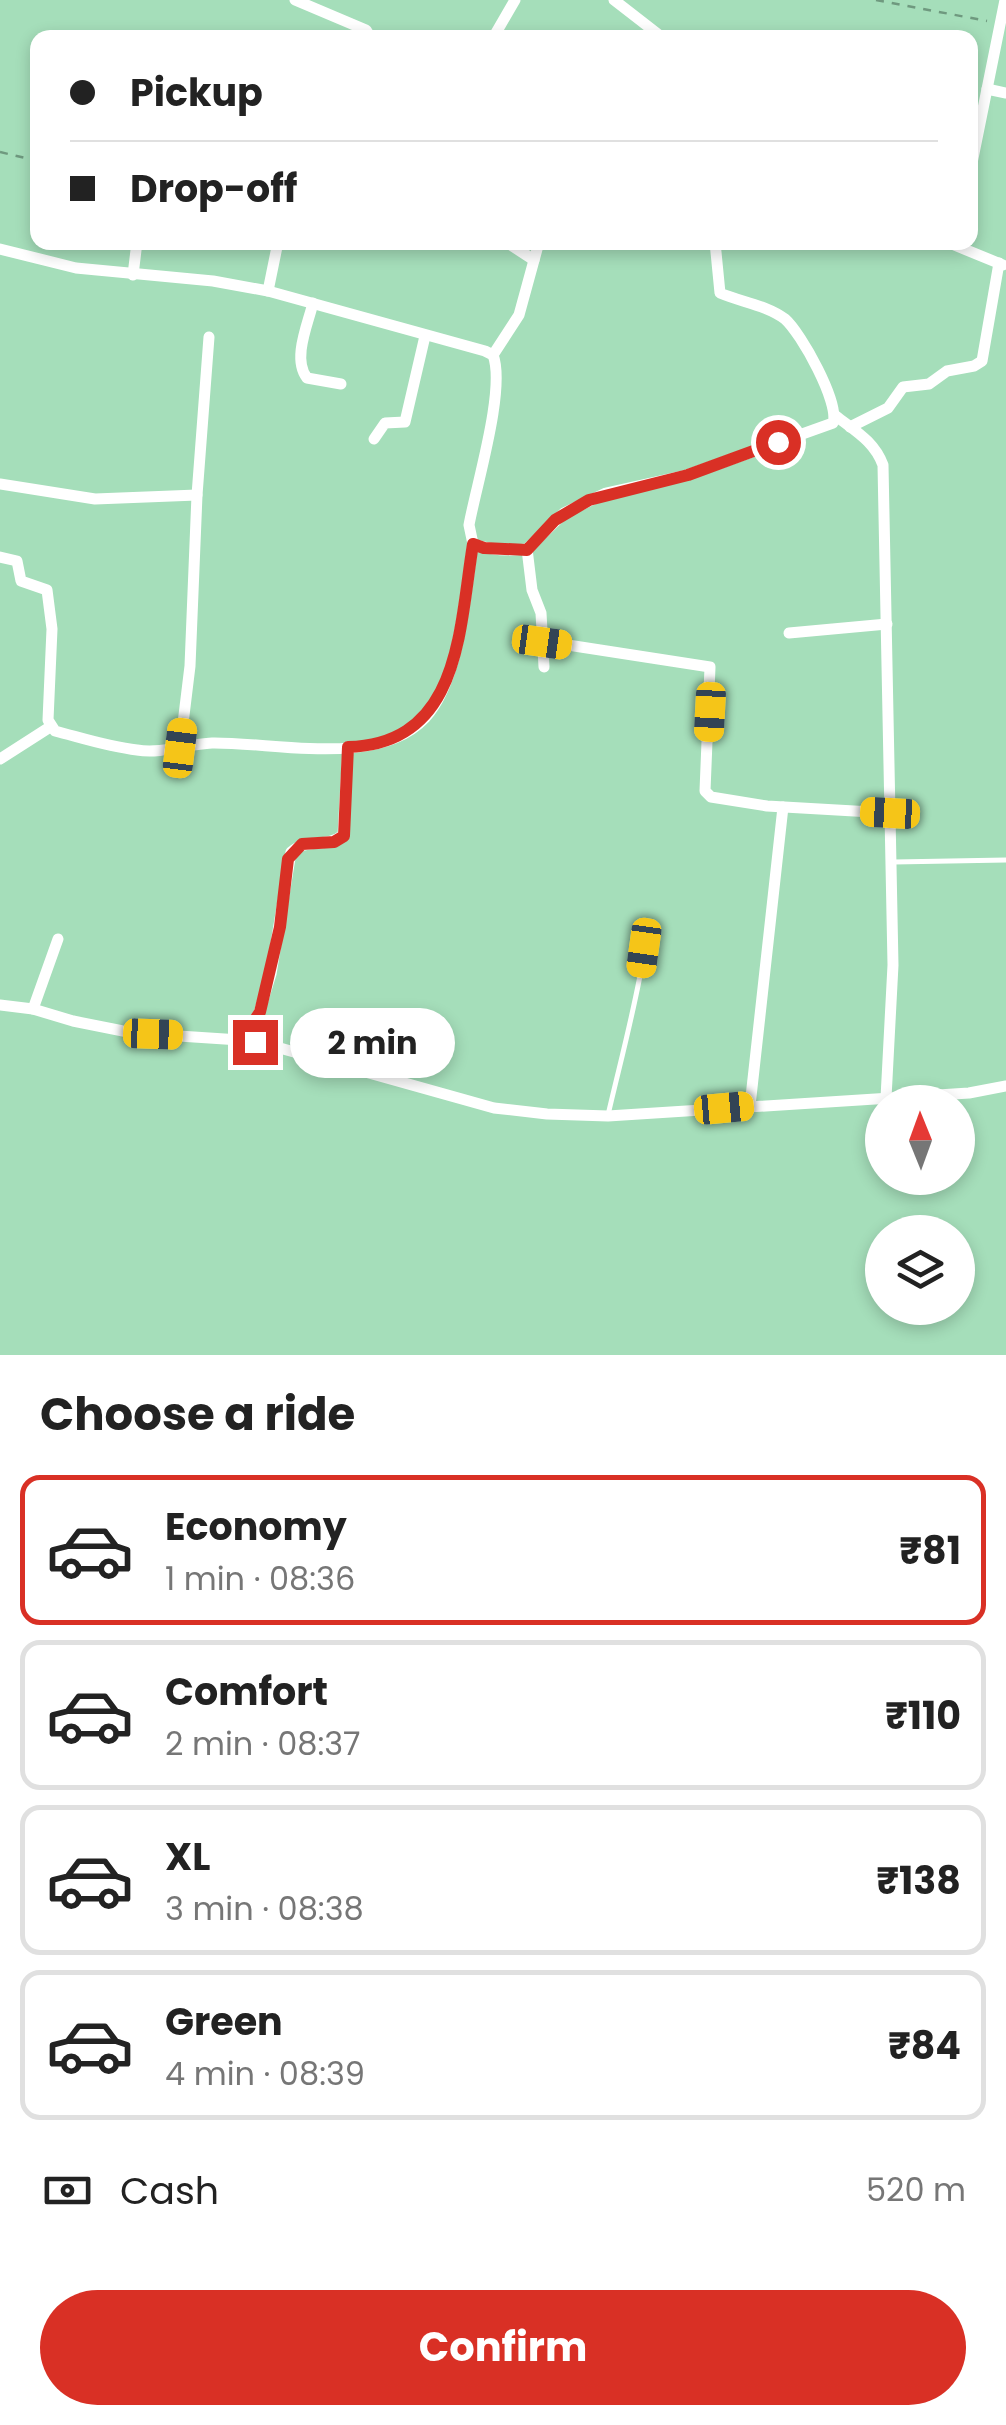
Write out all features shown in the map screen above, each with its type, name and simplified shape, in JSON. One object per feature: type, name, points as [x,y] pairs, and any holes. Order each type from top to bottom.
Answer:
[{"type":"street","points":[[295,0],[366,30]]},
{"type":"street","points":[[497,30],[514,0]]},
{"type":"street","points":[[614,0],[653,30]]},
{"type":"street","points":[[978,133],[1006,0]]},
{"type":"street","points":[[987,89],[1006,93]]},
{"type":"street","points":[[0,249],[76,268],[268,290],[425,336],[474,346],[493,355]]},
{"type":"street","points":[[133,274],[135,250]]},
{"type":"street","points":[[268,290],[276,250]]},
{"type":"street","points":[[518,250],[534,260]]},
{"type":"street","points":[[0,760],[50,727],[142,751],[210,744],[348,747],[389,743],[426,717],[453,660],[479,546],[468,524],[490,432],[496,373],[493,355],[519,315],[537,250]]},
{"type":"street","points":[[479,546],[527,550],[555,520],[589,500],[719,465],[833,422],[835,407],[818,371],[786,321],[771,310],[720,293],[715,250]]},
{"type":"street","points":[[850,427],[888,408],[902,387],[929,384],[947,371],[982,361],[1002,265],[966,250]]},
{"type":"street","points":[[313,303],[301,371],[306,378],[341,384]]},
{"type":"street","points":[[374,439],[385,423],[406,420],[425,336]]},
{"type":"street","points":[[180,748],[190,666],[209,337]]},
{"type":"street","points":[[836,416],[867,438],[883,465],[893,964],[887,1085]]},
{"type":"street","points":[[0,484],[107,500],[197,495]]},
{"type":"street","points":[[527,550],[533,594],[541,614],[544,666]]},
{"type":"street","points":[[0,557],[17,562],[21,581],[26,585],[46,590],[52,630],[50,727]]},
{"type":"street","points":[[789,633],[887,624]]},
{"type":"street","points":[[542,642],[710,667],[707,795],[783,807],[890,813]]},
{"type":"street","points":[[242,1039],[260,1012],[271,974],[291,852],[302,844],[334,842],[344,836],[348,747]]},
{"type":"street","points":[[750,1106],[783,807]]},
{"type":"street","points":[[34,1010],[58,939]]},
{"type":"street","points":[[0,1006],[133,1032],[242,1039],[494,1108],[547,1114],[608,1116],[865,1099]]},
{"type":"street","points":[[975,1092],[1006,1086]]},
{"type":"lane","points":[[890,862],[1006,860]]},
{"type":"lane","points":[[608,1116],[623,1041],[637,1003],[644,948]]},
{"type":"path","points":[[876,0],[999,23]]},
{"type":"path","points":[[0,152],[30,159]]},
{"type":"route","points":[[255,1042],[242,1039],[260,1012],[271,974],[291,852],[302,844],[334,842],[344,836],[348,747],[389,743],[426,717],[436,702],[453,660],[473,544],[527,550],[555,520],[589,500],[688,475],[778,442]]}]
